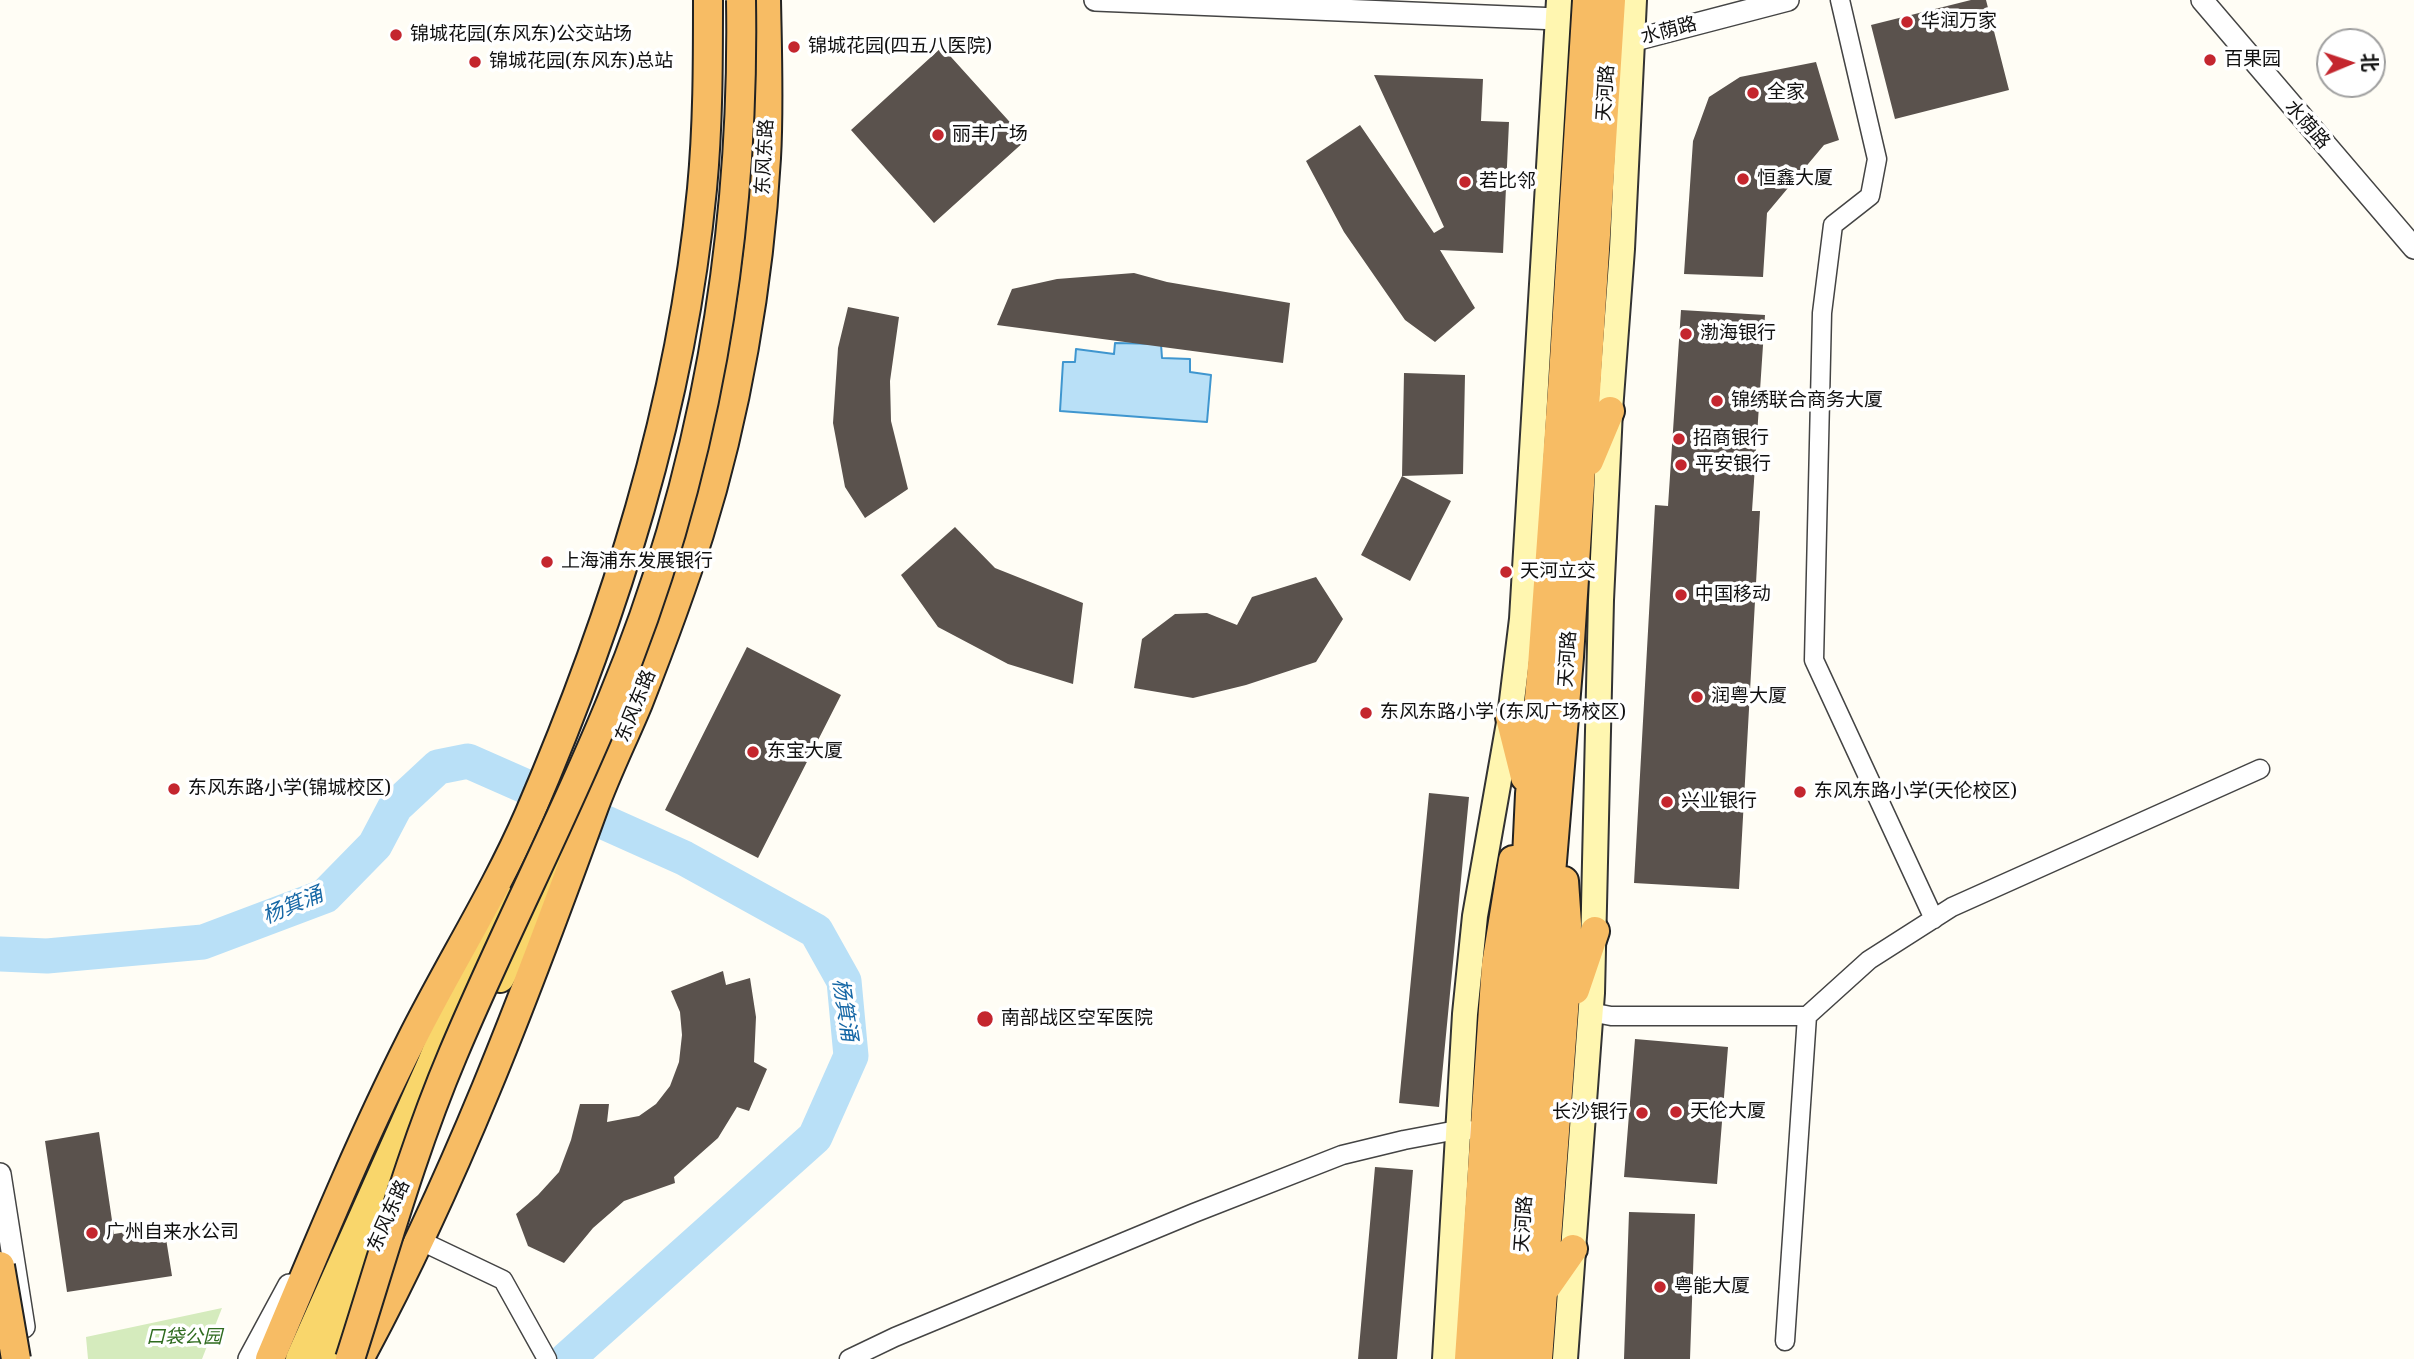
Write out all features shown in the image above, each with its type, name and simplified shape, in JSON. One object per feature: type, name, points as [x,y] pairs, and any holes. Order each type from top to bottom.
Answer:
[{"type":"highway","name":"东风东路","points":[[527,818],[582,683],[620,578],[646,493],[666,405],[682,323],[702,186],[708,0]]},
{"type":"highway","points":[[349,1359],[428,1117],[478,996],[613,699],[656,581],[676,513],[701,412],[728,258],[741,83],[741,0]]},
{"type":"highway","name":"东风东路","points":[[359,1359],[419,1240],[484,1094],[583,829],[638,703],[682,586],[711,492],[730,417],[748,317],[764,186],[768,122],[766,0]]},
{"type":"highway","name":"天河路","points":[[1492,1359],[1520,1284],[1525,900],[1530,794],[1544,641],[1587,0]]},
{"type":"highway","name":"天河路","points":[[1514,1359],[1580,483],[1611,0]]},
{"type":"highway","points":[[1606,91],[1631,41]]},
{"type":"highway","points":[[1580,483],[1610,411]]},
{"type":"highway","points":[[1468,1359],[1470,1130],[1502,917],[1530,794],[1510,717]]},
{"type":"highway","points":[[1538,1359],[1520,1284],[1563,1026],[1567,924],[1557,802]]},
{"type":"highway","points":[[270,1359],[354,1163],[411,1040],[470,933],[527,818]]},
{"type":"highway","points":[[1563,1026],[1595,931]]},
{"type":"highway","points":[[1520,1284],[1573,1249]]},
{"type":"highway","points":[[0,1266],[16,1359]]},
{"type":"main road","points":[[1565,1359],[1595,931],[1598,691],[1610,411],[1622,249],[1634,0]]},
{"type":"main road","points":[[1445,1359],[1470,1130],[1465,1014],[1475,916],[1510,717],[1522,619],[1558,10]]},
{"type":"main road","name":"东风东路","points":[[300,1359],[431,1065],[496,906],[527,818]]},
{"type":"main road","name":"东风东路","points":[[325,1359],[486,1005],[583,829]]},
{"type":"street","points":[[1095,0],[1558,10]]},
{"type":"street","name":"水荫路","points":[[1631,41],[1788,0]]},
{"type":"street","points":[[1840,0],[1877,159],[1870,196],[1833,225],[1822,313],[1814,660],[1934,919]]},
{"type":"street","name":"水荫路","points":[[2202,0],[2414,248]]},
{"type":"street","points":[[1590,1012],[1611,1016],[1807,1016],[1869,960],[1952,907],[2260,769]]},
{"type":"street","points":[[1785,1341],[1807,1016]]},
{"type":"street","points":[[849,1359],[895,1337],[1194,1213],[1342,1155],[1470,1130]]},
{"type":"street","points":[[249,1359],[354,1163]]},
{"type":"street","points":[[0,1174],[10,1302],[29,1359]]},
{"type":"street","points":[[419,1240],[503,1280],[544,1354]]},
{"type":"street","points":[[370,1359],[399,1282]]},
{"type":"green space","name":"口袋公园","points":[[222,1308],[202,1359],[88,1359],[86,1337]]},
{"type":"water","points":[[1115,343],[1161,344],[1162,358],[1190,359],[1190,372],[1211,375],[1207,422],[1060,411],[1063,362],[1075,362],[1076,349],[1114,354]]},
{"type":"building","points":[[1971,0],[1986,0],[2009,90],[1895,119],[1871,25]]},
{"type":"building","name":"丽丰广场","points":[[942,47],[1026,140],[934,223],[851,130]]},
{"type":"building","name":"恒鑫大厦","points":[[1816,62],[1839,140],[1824,145],[1767,213],[1763,277],[1684,274],[1693,141],[1709,97],[1740,77]]},
{"type":"building","points":[[1374,75],[1483,79],[1481,121],[1509,122],[1503,253],[1440,250],[1475,308],[1435,342],[1405,320],[1344,232],[1306,161],[1360,125],[1434,233],[1444,227]]},
{"type":"building","points":[[1134,273],[1167,282],[1290,303],[1283,363],[997,325],[1012,289],[1057,279]]},
{"type":"building","points":[[848,307],[899,317],[890,381],[891,421],[908,489],[865,518],[845,487],[833,423],[838,348]]},
{"type":"building","name":"润粤大厦","points":[[1681,310],[1765,315],[1752,511],[1760,511],[1739,889],[1634,883],[1655,505],[1668,506]]},
{"type":"building","points":[[1404,373],[1465,375],[1463,474],[1402,476]]},
{"type":"building","points":[[1402,476],[1451,501],[1410,581],[1361,555]]},
{"type":"building","points":[[955,527],[995,568],[1083,603],[1073,684],[1008,664],[938,627],[901,575]]},
{"type":"building","points":[[1316,577],[1343,619],[1316,662],[1246,685],[1193,698],[1134,688],[1142,639],[1175,614],[1207,613],[1237,625],[1252,597]]},
{"type":"building","name":"东宝大厦","points":[[747,647],[841,695],[758,858],[665,810]]},
{"type":"building","points":[[1429,793],[1469,797],[1439,1107],[1399,1103]]},
{"type":"building","points":[[723,971],[726,985],[750,978],[756,1017],[754,1062],[767,1069],[749,1111],[737,1107],[718,1138],[674,1177],[675,1183],[624,1201],[593,1228],[564,1263],[528,1246],[516,1214],[559,1172],[580,1104],[609,1104],[607,1122],[639,1116],[656,1104],[670,1086],[679,1062],[682,1035],[680,1012],[671,991]]},
{"type":"building","name":"天伦大厦","points":[[1635,1039],[1728,1047],[1717,1184],[1624,1177]]},
{"type":"building","points":[[99,1132],[114,1234],[164,1226],[172,1276],[67,1292],[45,1141]]},
{"type":"building","points":[[1375,1167],[1413,1170],[1397,1359],[1358,1359]]},
{"type":"building","name":"粤能大厦","points":[[1629,1212],[1695,1214],[1690,1359],[1624,1359]]},
{"type":"waterway","name":"杨箕涌","points":[[0,954],[47,956],[203,942],[325,896],[375,845],[395,807],[438,767],[468,761],[527,787]]},
{"type":"waterway","name":"杨箕涌","points":[[550,798],[684,858],[816,931],[844,981],[851,1056],[815,1137],[567,1359]]},
{"type":"place","name":"华润万家","points":[[1907,22]]},
{"type":"place","name":"锦城花园(东风东)公交站场","points":[[396,35]]},
{"type":"place","name":"锦城花园(四五八医院)","points":[[794,47]]},
{"type":"place","name":"百果园","points":[[2210,60]]},
{"type":"place","name":"锦城花园(东风东)总站","points":[[475,62]]},
{"type":"place","name":"全家","points":[[1753,93]]},
{"type":"place","name":"丽丰广场","points":[[938,135]]},
{"type":"place","name":"恒鑫大厦","points":[[1743,179]]},
{"type":"place","name":"若比邻","points":[[1465,182]]},
{"type":"place","name":"渤海银行","points":[[1686,334]]},
{"type":"place","name":"锦绣联合商务大厦","points":[[1717,401]]},
{"type":"place","name":"招商银行","points":[[1679,439]]},
{"type":"place","name":"平安银行","points":[[1681,465]]},
{"type":"place","name":"上海浦东发展银行","points":[[547,562]]},
{"type":"place","name":"天河立交","points":[[1506,572]]},
{"type":"place","name":"中国移动","points":[[1681,595]]},
{"type":"place","name":"润粤大厦","points":[[1697,697]]},
{"type":"place","name":"东风东路小学 (东风广场校区)","points":[[1366,713]]},
{"type":"place","name":"东宝大厦","points":[[753,752]]},
{"type":"place","name":"东风东路小学(锦城校区)","points":[[174,789]]},
{"type":"place","name":"东风东路小学(天伦校区)","points":[[1800,792]]},
{"type":"place","name":"兴业银行","points":[[1667,802]]},
{"type":"place","name":"南部战区空军医院","points":[[985,1019]]},
{"type":"place","name":"天伦大厦","points":[[1676,1112]]},
{"type":"place","name":"长沙银行","points":[[1642,1113]]},
{"type":"place","name":"广州自来水公司","points":[[92,1233]]},
{"type":"place","name":"粤能大厦","points":[[1660,1287]]}]
